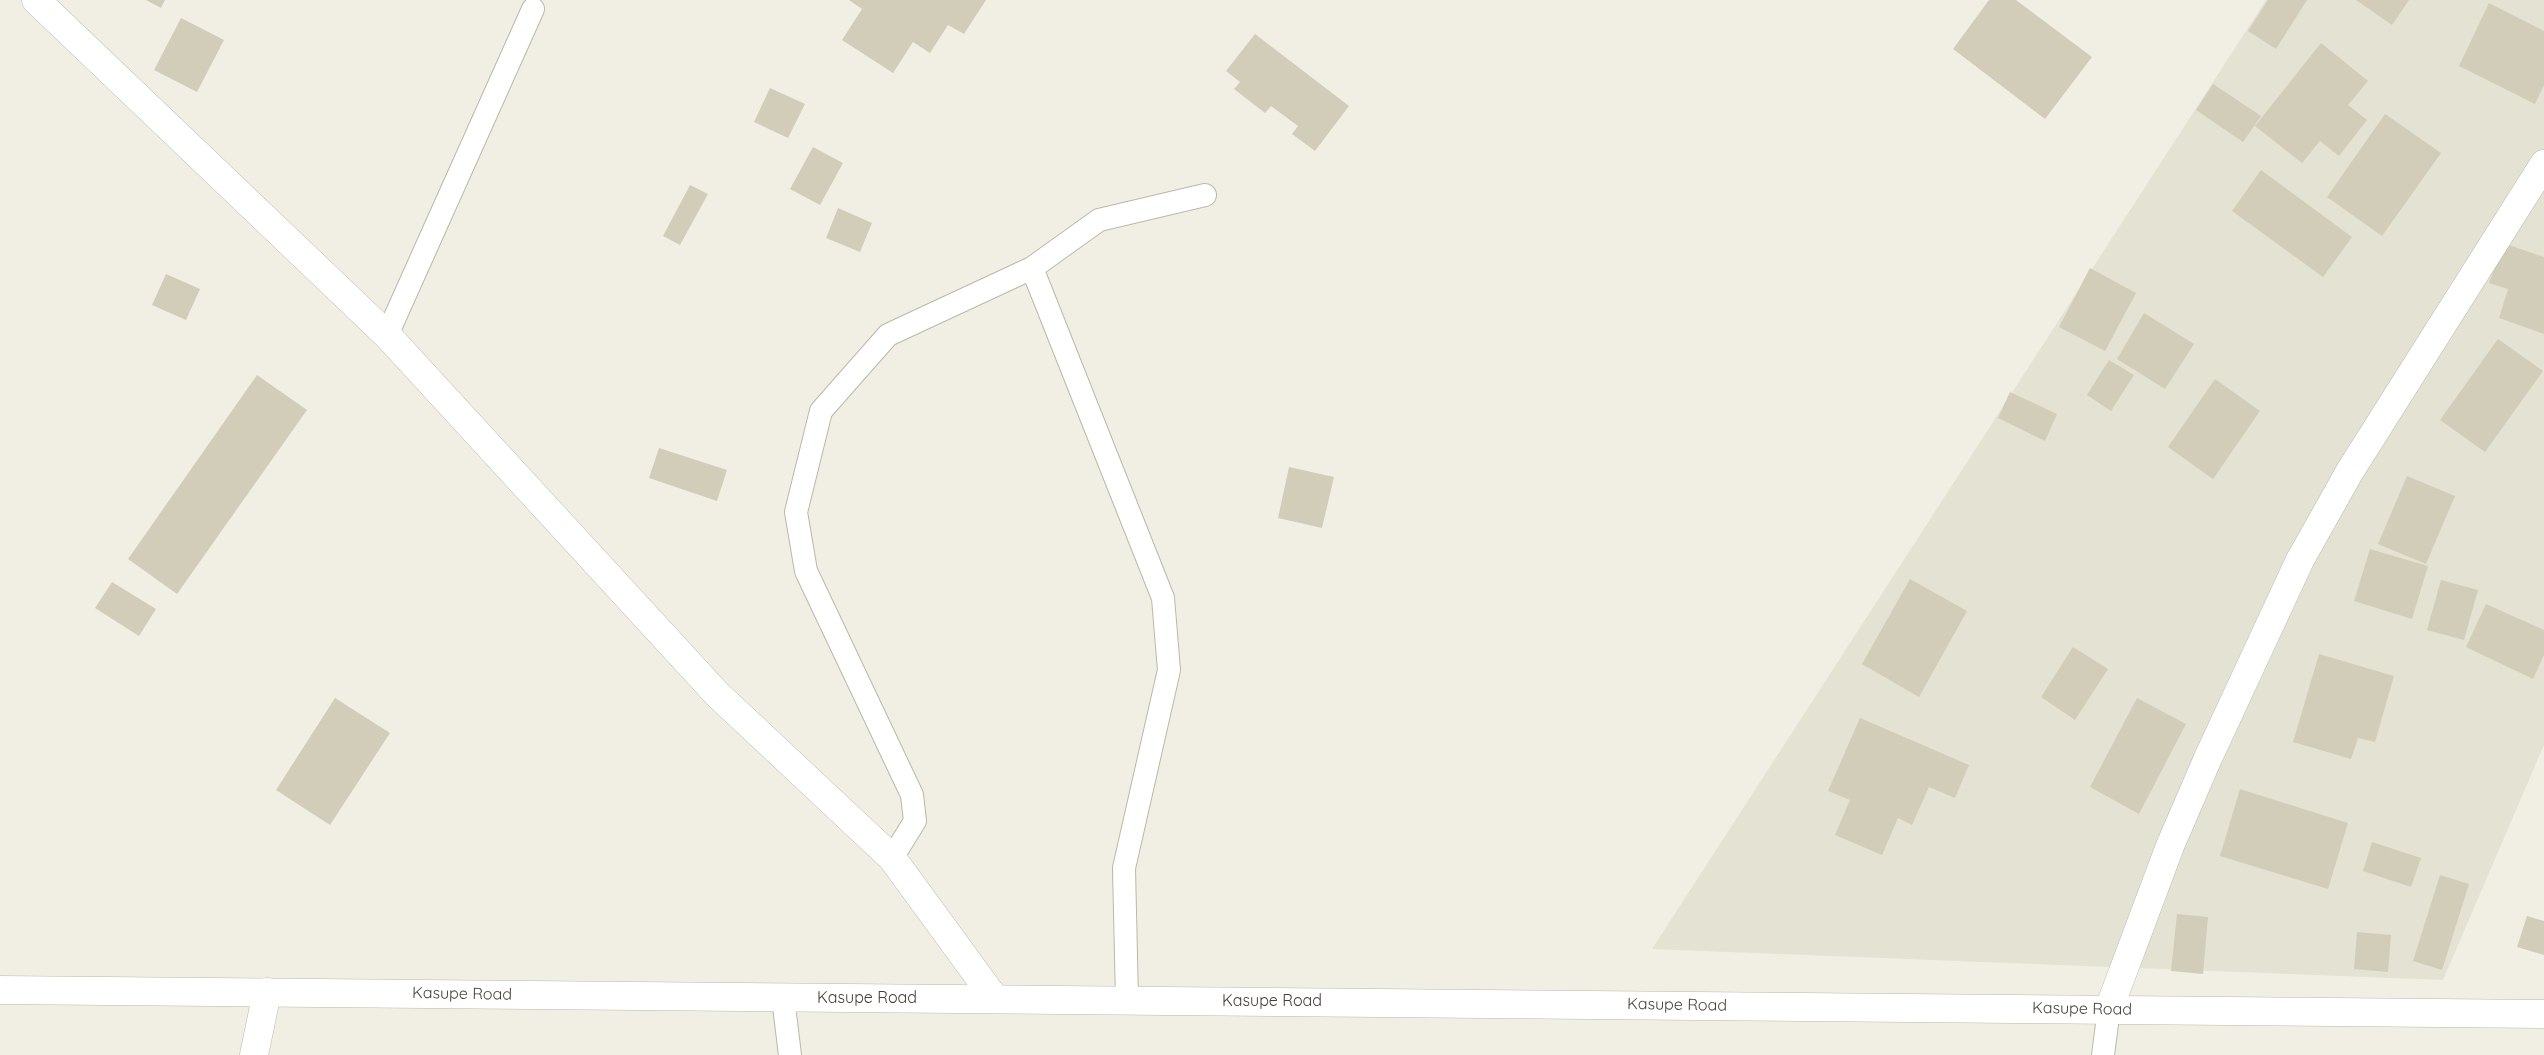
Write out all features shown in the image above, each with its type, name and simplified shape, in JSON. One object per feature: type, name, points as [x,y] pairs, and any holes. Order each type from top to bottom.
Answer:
[{"type":"street","points":[[36,0],[387,336],[717,694],[892,858],[995,999]]},
{"type":"street","points":[[2109,1009],[2174,838],[2300,560],[2350,471],[2544,164]]},
{"type":"street","name":"Kasupe Road","points":[[0,990],[2544,1014]]},
{"type":"street","points":[[254,1055],[267,992]]},
{"type":"lane","points":[[387,336],[533,9]]},
{"type":"lane","points":[[892,858],[915,821],[912,795],[806,571],[796,512],[821,411],[888,335],[1032,268],[1100,220],[1204,195]]},
{"type":"lane","points":[[1032,268],[1163,598],[1169,670],[1124,868],[1127,1000]]},
{"type":"lane","points":[[784,998],[790,1055]]},
{"type":"lane","points":[[2103,1055],[2109,1009]]},
{"type":"shaded area","points":[[2266,0],[2544,0],[2544,745],[2443,980],[1652,949]]},
{"type":"building","points":[[146,0],[165,0],[161,8]]},
{"type":"building","points":[[849,0],[986,0],[964,34],[948,25],[930,53],[913,42],[893,73],[842,40],[862,9]]},
{"type":"building","points":[[1989,0],[2016,0],[2092,57],[2045,119],[1953,49]]},
{"type":"building","points":[[2268,0],[2307,0],[2276,49],[2248,31]]},
{"type":"building","points":[[2356,0],[2409,0],[2392,25]]},
{"type":"building","points":[[2489,3],[2544,31],[2544,85],[2535,104],[2459,66]]},
{"type":"building","points":[[181,18],[224,40],[197,92],[154,70]]},
{"type":"building","points":[[1255,34],[1349,106],[1315,151],[1292,134],[1298,126],[1271,106],[1265,113],[1234,89],[1240,82],[1226,71]]},
{"type":"building","points":[[2321,43],[2368,81],[2348,105],[2367,120],[2339,156],[2320,141],[2302,163],[2255,126]]},
{"type":"building","points":[[2213,84],[2261,116],[2243,142],[2196,110]]},
{"type":"building","points":[[770,88],[805,104],[788,138],[754,122]]},
{"type":"building","points":[[2385,114],[2441,153],[2382,236],[2327,197]]},
{"type":"building","points":[[813,147],[843,163],[820,205],[790,189]]},
{"type":"building","points":[[2261,170],[2352,237],[2323,277],[2232,211]]},
{"type":"building","points":[[690,185],[708,194],[680,245],[663,236]]},
{"type":"building","points":[[838,208],[872,223],[860,252],[826,238]]},
{"type":"building","points":[[2503,243],[2544,257],[2544,334],[2499,318],[2508,289],[2489,283]]},
{"type":"building","points":[[2090,268],[2136,293],[2105,351],[2059,327]]},
{"type":"building","points":[[166,274],[200,289],[186,320],[152,305]]},
{"type":"building","points":[[2144,313],[2194,344],[2165,389],[2117,359]]},
{"type":"building","points":[[2498,339],[2543,371],[2485,452],[2440,420]]},
{"type":"building","points":[[2109,360],[2134,375],[2111,411],[2087,395]]},
{"type":"building","points":[[257,375],[307,410],[177,594],[128,559]]},
{"type":"building","points":[[2215,379],[2260,411],[2213,479],[2168,447]]},
{"type":"building","points":[[2010,392],[2057,414],[2045,441],[1998,418]]},
{"type":"building","points":[[659,448],[727,470],[717,501],[649,478]]},
{"type":"building","points":[[1289,467],[1334,477],[1322,528],[1278,518]]},
{"type":"building","points":[[2407,476],[2455,496],[2426,564],[2378,544]]},
{"type":"building","points":[[2370,549],[2428,566],[2412,619],[2354,601]]},
{"type":"building","points":[[1910,579],[1967,611],[1919,697],[1862,664]]},
{"type":"building","points":[[2441,580],[2478,590],[2464,640],[2427,630]]},
{"type":"building","points":[[112,582],[156,609],[139,636],[95,608]]},
{"type":"building","points":[[2486,604],[2544,630],[2544,655],[2533,679],[2466,647]]},
{"type":"building","points":[[2073,647],[2108,669],[2075,720],[2041,697]]},
{"type":"building","points":[[2319,654],[2394,676],[2375,742],[2358,738],[2351,759],[2293,742]]},
{"type":"building","points":[[335,698],[390,733],[330,825],[276,790]]},
{"type":"building","points":[[2137,698],[2186,724],[2139,814],[2090,787]]},
{"type":"building","points":[[1860,718],[1969,765],[1955,798],[1929,787],[1912,825],[1898,818],[1882,855],[1835,835],[1850,800],[1828,791]]},
{"type":"building","points":[[2240,789],[2348,823],[2328,889],[2220,856]]},
{"type":"building","points":[[2372,842],[2421,858],[2411,887],[2363,871]]},
{"type":"building","points":[[2440,875],[2469,884],[2442,970],[2413,961]]},
{"type":"building","points":[[2177,914],[2208,917],[2203,974],[2171,971]]},
{"type":"building","points":[[2527,916],[2544,921],[2544,955],[2517,947]]},
{"type":"building","points":[[2357,932],[2391,935],[2388,972],[2354,969]]}]
